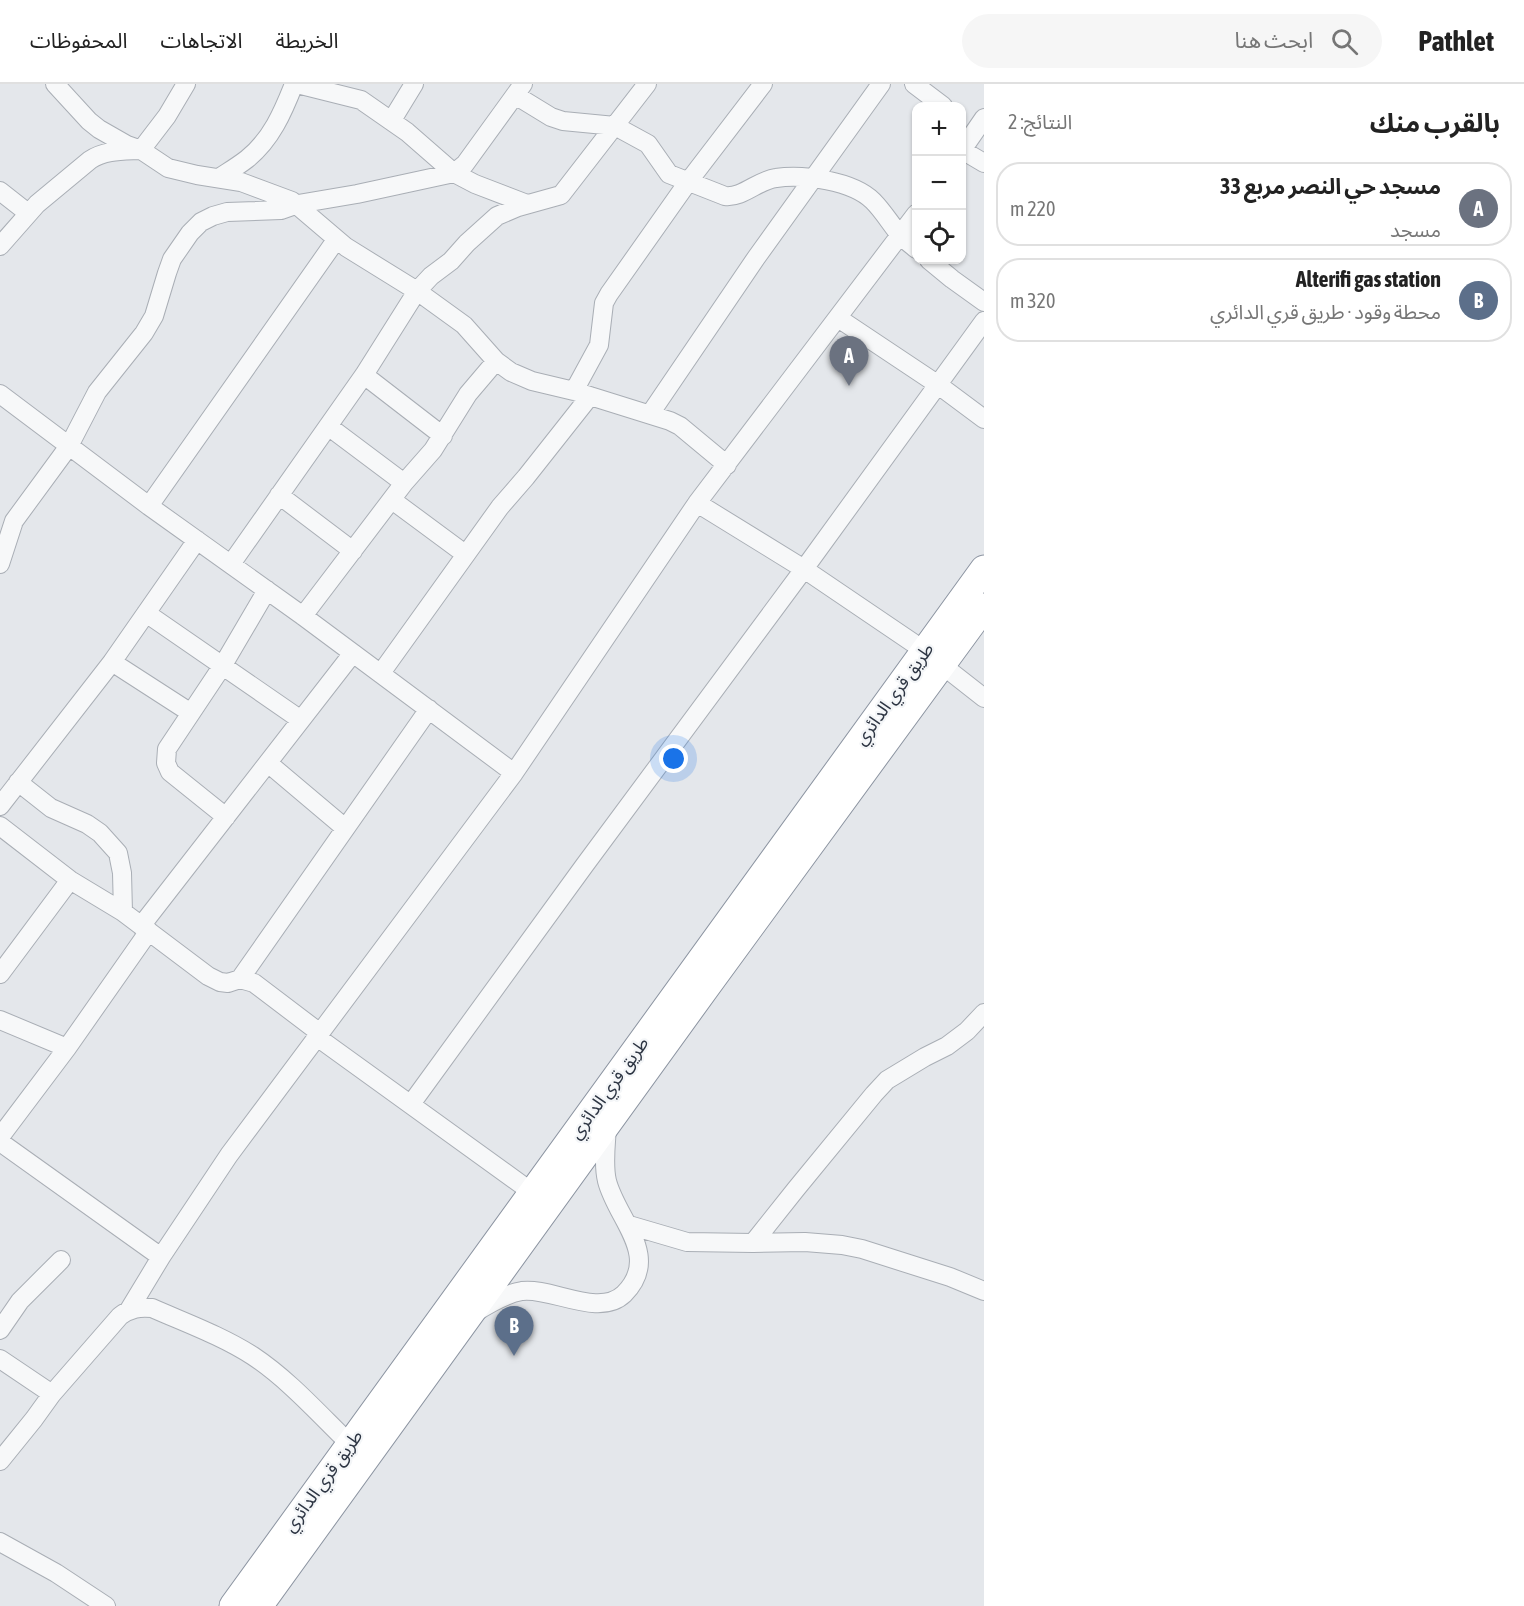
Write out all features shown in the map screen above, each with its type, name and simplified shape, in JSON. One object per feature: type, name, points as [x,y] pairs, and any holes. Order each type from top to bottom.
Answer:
[{"type":"highway","name":"طريق قري الدائري","points":[[259,1606],[607,1125],[933,658],[984,569]]},
{"type":"highway","name":"طريق قري الدائري","points":[[233,1606],[533,1192],[933,658],[984,607]]},
{"type":"street","points":[[55,84],[99,129],[141,150],[168,168],[241,182],[298,204],[336,240],[417,291],[464,325],[496,361],[511,372],[532,381],[670,421],[680,426],[727,465]]},
{"type":"street","points":[[0,246],[28,213],[57,186],[98,155],[141,150],[167,116],[186,84]]},
{"type":"street","points":[[219,178],[247,159],[267,137],[283,112],[296,84],[361,100],[392,120],[454,173],[475,184],[527,204]]},
{"type":"street","points":[[392,120],[414,84]]},
{"type":"street","points":[[231,564],[364,375],[417,291],[497,216],[527,204],[561,195],[647,84]]},
{"type":"street","points":[[381,674],[465,554],[526,477],[582,394],[599,345],[604,303],[687,182],[763,84]]},
{"type":"street","points":[[650,414],[744,275],[880,84]]},
{"type":"street","points":[[914,84],[938,102]]},
{"type":"street","points":[[0,564],[14,521],[69,446],[97,392],[144,333],[154,316],[172,259],[190,233],[201,222],[227,212],[281,210],[298,204],[454,173],[465,164],[519,89],[551,117],[563,121],[615,126],[644,140],[669,174],[724,196],[731,196],[777,178],[814,178],[850,187],[866,194],[901,236],[912,246]]},
{"type":"street","points":[[966,141],[973,124]]},
{"type":"street","points":[[966,153],[984,164]]},
{"type":"street","points":[[0,191],[28,213]]},
{"type":"street","points":[[129,1310],[161,1257],[230,1155],[514,773],[697,503],[912,220]]},
{"type":"street","points":[[149,506],[336,240]]},
{"type":"street","points":[[934,264],[984,302]]},
{"type":"street","points":[[838,318],[984,418]]},
{"type":"street","points":[[411,1104],[984,321]]},
{"type":"street","points":[[303,616],[404,483],[433,450],[468,394],[496,361]]},
{"type":"street","points":[[364,375],[443,436]]},
{"type":"street","points":[[0,394],[514,773]]},
{"type":"street","points":[[328,426],[404,483]]},
{"type":"street","points":[[279,495],[353,551]]},
{"type":"street","points":[[392,500],[465,554]]},
{"type":"street","points":[[697,503],[804,569],[933,658],[984,698]]},
{"type":"street","points":[[0,806],[112,662],[197,540]]},
{"type":"street","points":[[226,817],[170,772],[166,763],[167,749],[223,665],[267,590]]},
{"type":"street","points":[[146,613],[301,720]]},
{"type":"street","points":[[0,1137],[67,1048],[145,929],[226,817],[352,653]]},
{"type":"street","points":[[112,662],[191,713]]},
{"type":"street","points":[[240,979],[429,709]]},
{"type":"street","points":[[268,764],[345,828]]},
{"type":"street","points":[[18,782],[51,808],[87,824],[100,833],[118,853],[122,873],[123,912]]},
{"type":"street","points":[[0,826],[70,880],[123,912],[208,976],[220,982],[240,979],[254,983],[411,1104],[533,1192]]},
{"type":"street","points":[[0,974],[70,880]]},
{"type":"street","points":[[753,1243],[887,1080],[947,1046],[967,1031],[984,1013]]},
{"type":"street","points":[[0,1020],[67,1048]]},
{"type":"street","points":[[467,1318],[492,1302],[522,1291],[607,1303],[620,1298],[630,1288],[636,1276],[639,1260],[637,1243],[616,1206],[607,1181],[605,1161],[607,1125]]},
{"type":"street","points":[[0,1142],[161,1257]]},
{"type":"street","points":[[628,1225],[687,1242],[805,1242],[842,1245],[950,1276],[984,1291]]},
{"type":"street","points":[[0,1330],[20,1301],[61,1260]]},
{"type":"street","points":[[0,1461],[52,1394],[120,1316],[140,1307],[152,1308],[235,1345],[254,1357],[287,1383],[350,1444]]},
{"type":"street","points":[[0,1359],[52,1394]]},
{"type":"street","points":[[0,1542],[56,1573],[106,1606]]},
{"type":"place","name":"مسجد حي النصر مربع 33","points":[[849,386]]},
{"type":"place","name":"Alterifi gas station","points":[[514,1356]]}]
